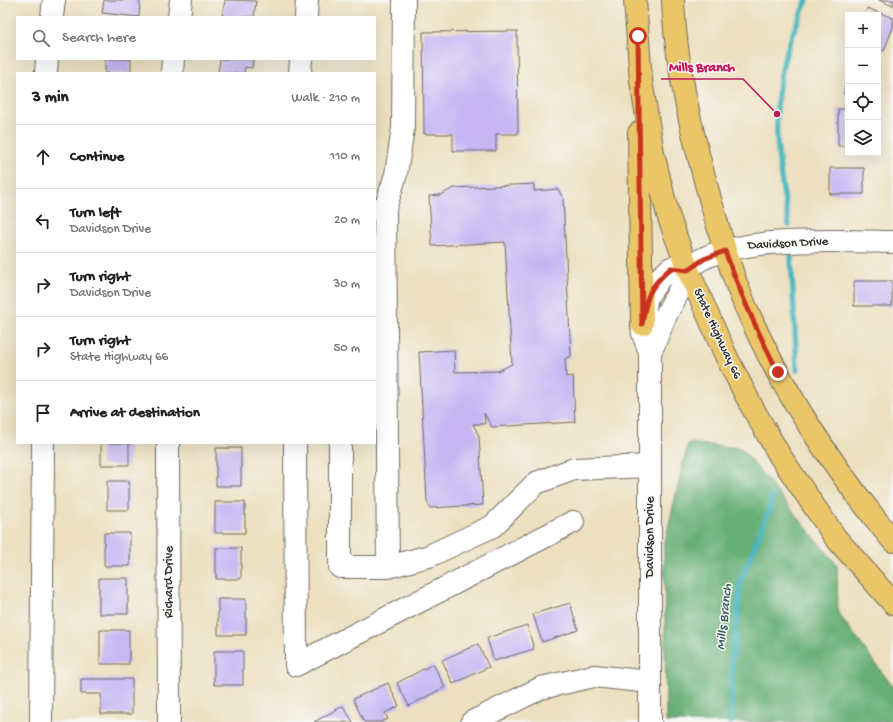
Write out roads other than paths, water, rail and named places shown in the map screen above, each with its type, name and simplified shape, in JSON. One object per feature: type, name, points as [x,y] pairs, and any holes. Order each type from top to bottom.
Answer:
[{"type":"main road","name":"State Highway 66","points":[[635,0],[641,81],[653,153],[668,215],[688,270],[726,356],[752,407],[780,456],[835,537],[893,603]]},
{"type":"main road","points":[[673,0],[683,86],[696,147],[725,251],[736,284],[760,337],[797,408],[871,514],[893,541]]},
{"type":"main road","points":[[638,36],[642,324]]},
{"type":"street","points":[[52,16],[54,0]]},
{"type":"street","points":[[179,16],[181,0]]},
{"type":"street","points":[[306,16],[307,0]]},
{"type":"street","points":[[388,567],[380,209],[396,174],[403,128],[404,0]]},
{"type":"street","points":[[46,72],[47,60]]},
{"type":"street","points":[[172,72],[173,60]]},
{"type":"street","points":[[300,72],[302,60]]},
{"type":"street","name":"Davidson Drive","points":[[650,352],[659,335],[666,314],[680,289],[688,270],[704,259],[725,251],[751,244],[893,242]]},
{"type":"street","name":"Davidson Drive","points":[[650,722],[650,352],[643,334],[642,324],[647,296],[660,278],[671,268],[688,270]]},
{"type":"street","points":[[41,722],[43,444]]},
{"type":"street","name":"Richard Drive","points":[[168,444],[169,722]]},
{"type":"street","points":[[295,444],[296,665],[573,522]]},
{"type":"street","points":[[340,444],[340,567],[388,567],[429,556],[493,526],[536,483],[574,469],[650,466]]},
{"type":"street","points":[[472,722],[541,688],[594,676],[650,682]]},
{"type":"waterway","name":"Mills Branch","points":[[789,225],[778,150],[778,94],[788,47],[807,0]]},
{"type":"waterway","name":"Mills Branch","points":[[791,255],[797,370]]},
{"type":"waterway","name":"Mills Branch","points":[[731,722],[732,663],[741,580],[770,508],[772,496]]},
{"type":"place","name":"Mills Branch","points":[[777,114]]}]
